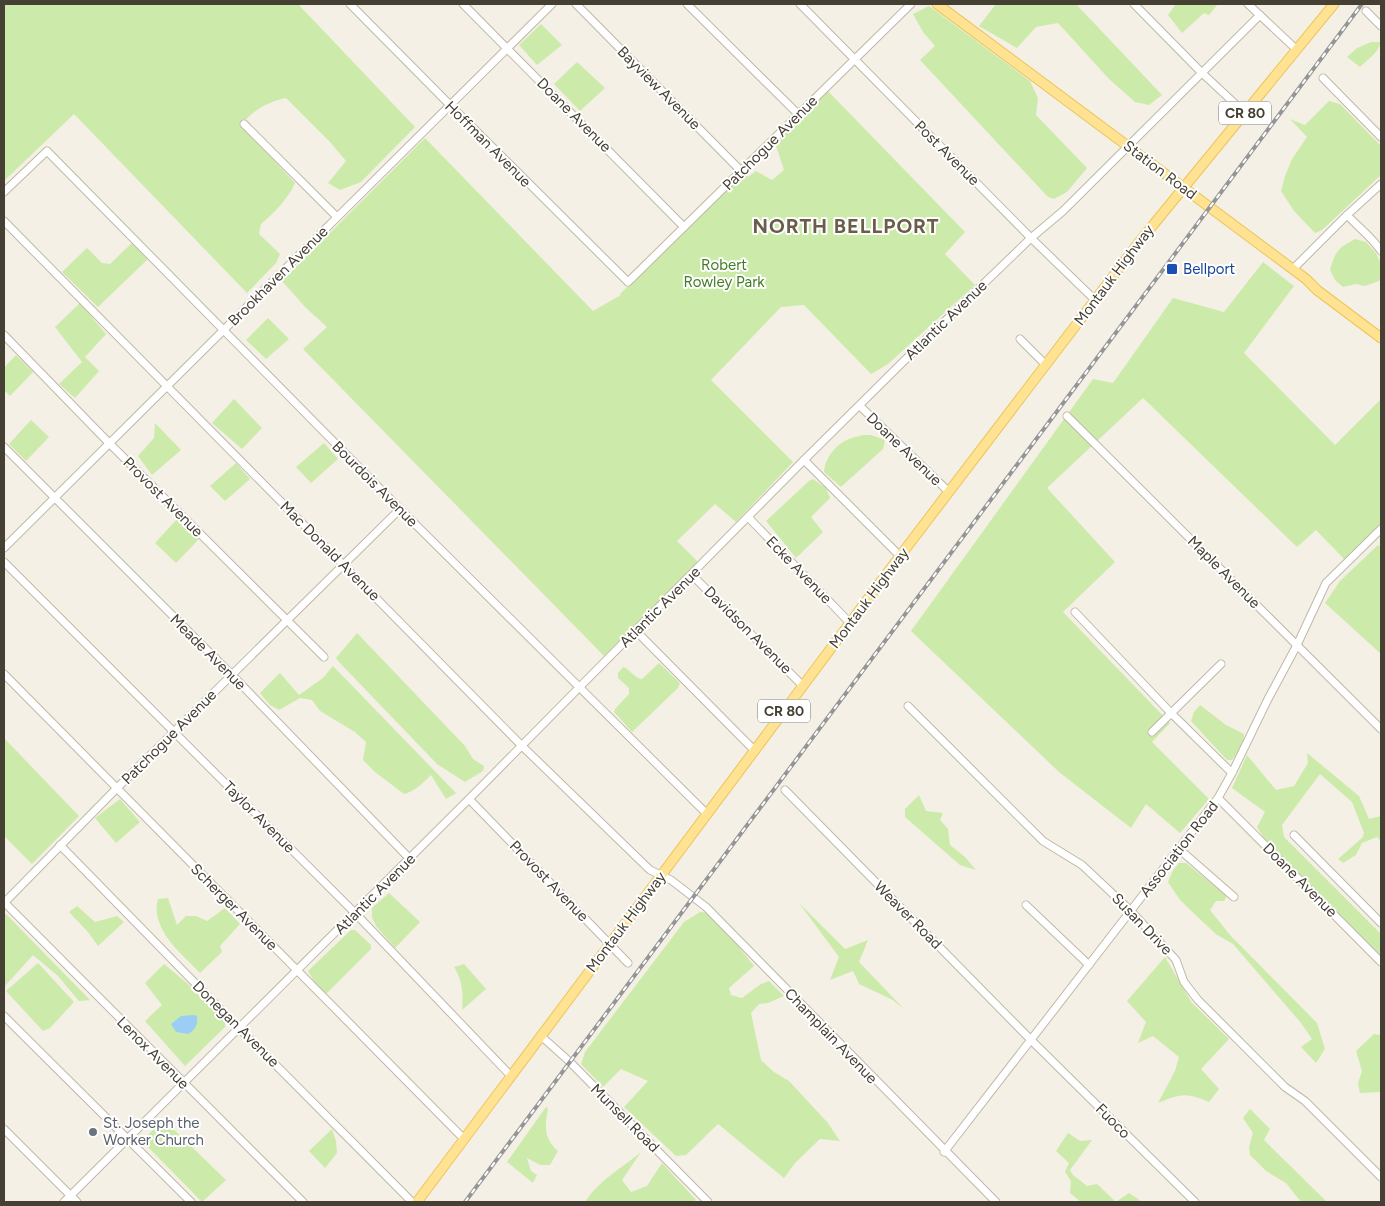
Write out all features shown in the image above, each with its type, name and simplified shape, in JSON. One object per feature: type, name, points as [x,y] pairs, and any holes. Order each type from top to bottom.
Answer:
[{"type":"main road","name":"Station Road","points":[[937,4],[1293,269],[1317,290],[1381,338]]},
{"type":"main road","name":"Montauk Highway","points":[[417,1202],[850,622],[1145,234],[1334,4]]},
{"type":"street","name":"Hoffman Avenue","points":[[350,4],[628,282]]},
{"type":"street","name":"Doane Avenue","points":[[463,4],[684,227]]},
{"type":"street","name":"Brookhaven Avenue","points":[[4,548],[552,4]]},
{"type":"street","name":"Bayview Avenue","points":[[576,4],[742,172]]},
{"type":"street","points":[[687,4],[799,115]]},
{"type":"street","name":"Post Avenue","points":[[800,4],[1031,238],[1095,300]]},
{"type":"street","name":"Patchogue Avenue","points":[[628,282],[911,4]]},
{"type":"street","points":[[1134,4],[1202,73],[1245,113]]},
{"type":"street","points":[[1248,4],[1297,50]]},
{"type":"street","points":[[1366,11],[1381,26]]},
{"type":"street","name":"Atlantic Avenue","points":[[64,1202],[469,800],[804,460],[1031,238],[1063,211],[1260,15]]},
{"type":"street","points":[[1323,78],[1381,137]]},
{"type":"street","points":[[244,124],[337,217]]},
{"type":"street","name":"Bourdois Avenue","points":[[4,192],[47,151],[400,509],[707,814]]},
{"type":"street","points":[[1293,269],[1381,184]]},
{"type":"street","points":[[1348,215],[1378,245],[1381,251]]},
{"type":"street","name":"Mac Donald Avenue","points":[[4,221],[522,746],[650,870],[661,876]]},
{"type":"street","name":"Provost Avenue","points":[[4,335],[109,443],[324,657]]},
{"type":"street","points":[[1020,339],[1046,365]]},
{"type":"street","name":"Doane Avenue","points":[[860,406],[949,492]]},
{"type":"street","name":"Maple Avenue","points":[[1067,416],[1381,729]]},
{"type":"street","name":"Meade Avenue","points":[[4,447],[232,675],[410,859]]},
{"type":"street","points":[[804,460],[900,556]]},
{"type":"street","name":"Patchogue Avenue","points":[[4,902],[400,509]]},
{"type":"street","name":"Ecke Avenue","points":[[748,517],[850,622]]},
{"type":"street","name":"Association Road","points":[[944,1152],[1218,798],[1297,645],[1326,583],[1381,529]]},
{"type":"street","name":"Taylor Avenue","points":[[4,562],[355,914],[512,1076]]},
{"type":"street","name":"Davidson Avenue","points":[[692,575],[803,686]]},
{"type":"street","points":[[1075,612],[1171,713],[1232,773]]},
{"type":"street","points":[[636,631],[755,751]]},
{"type":"street","points":[[1152,732],[1222,664]]},
{"type":"street","name":"Scherger Avenue","points":[[4,674],[464,1139]]},
{"type":"street","name":"Susan Drive","points":[[908,706],[1043,841],[1082,865],[1131,911],[1176,960],[1184,982],[1198,1000],[1285,1087],[1306,1101],[1381,1177]]},
{"type":"street","name":"Weaver Road","points":[[786,790],[1031,1040]]},
{"type":"street","name":"Doane Avenue","points":[[1218,798],[1381,962]]},
{"type":"street","name":"Provost Avenue","points":[[469,800],[628,963]]},
{"type":"street","name":"Doane Avenue","points":[[1294,835],[1381,923]]},
{"type":"street","name":"Donegan Avenue","points":[[60,846],[412,1202]]},
{"type":"street","points":[[1179,849],[1234,897]]},
{"type":"street","name":"Champlain Avenue","points":[[661,876],[671,880],[706,908],[944,1152],[996,1202]]},
{"type":"street","name":"Lenox Avenue","points":[[4,902],[303,1202]]},
{"type":"street","points":[[1026,905],[1089,965]]},
{"type":"street","points":[[4,1016],[190,1202]]},
{"type":"street","name":"Munsell Road","points":[[541,1036],[570,1062],[708,1202]]},
{"type":"street","name":"Fuoco","points":[[1031,1040],[1195,1202]]},
{"type":"street","points":[[4,1129],[77,1202]]},
{"type":"green space","points":[[4,4],[298,4],[415,127],[361,182],[340,190],[328,183],[346,161],[330,142],[286,98],[261,107],[251,115],[241,125],[295,183],[280,205],[261,224],[259,234],[280,254],[276,263],[247,293],[74,114],[4,181]]},
{"type":"green space","points":[[996,4],[1076,4],[1162,95],[1149,105],[1135,102],[1109,79],[1058,23],[1036,27],[1017,48],[979,26]]},
{"type":"green space","points":[[1176,4],[1218,4],[1209,15],[1204,13],[1182,33],[1168,15]]},
{"type":"green space","points":[[929,6],[1030,81],[1038,98],[1036,115],[1087,168],[1067,192],[1054,199],[1048,197],[920,60],[935,46],[923,32],[913,14]]},
{"type":"green space","points":[[541,24],[562,45],[537,65],[519,45]]},
{"type":"green space","points":[[1371,42],[1381,42],[1375,53],[1360,67],[1347,57],[1357,48]]},
{"type":"green space","points":[[577,62],[605,88],[580,111],[554,84]]},
{"type":"green space","name":"Robert Rowley Park","points":[[822,85],[965,232],[945,254],[975,285],[888,364],[871,374],[804,305],[781,307],[711,380],[793,462],[736,522],[715,504],[677,541],[698,562],[604,656],[303,349],[327,327],[306,308],[282,281],[425,138],[593,311],[621,295],[744,173],[748,177],[756,171],[772,180],[784,170],[776,146]]},
{"type":"green space","points":[[1329,101],[1340,104],[1381,146],[1381,175],[1322,230],[1315,233],[1294,211],[1281,191],[1292,159],[1307,137],[1290,119],[1305,125]]},
{"type":"green space","points":[[1355,239],[1366,242],[1376,253],[1381,264],[1381,278],[1379,281],[1365,286],[1356,284],[1343,287],[1335,280],[1330,270],[1338,251]]},
{"type":"green space","points":[[133,242],[149,258],[98,307],[62,272],[87,248],[102,263],[110,264]]},
{"type":"green space","points":[[1263,262],[1294,286],[1244,353],[1335,445],[1381,399],[1381,524],[1345,560],[1316,530],[1297,547],[1143,398],[1047,488],[1115,562],[1063,612],[1170,723],[1152,742],[1209,799],[1180,833],[1146,804],[1131,828],[1059,772],[911,631],[1093,379],[1113,383],[1173,298],[1224,312]]},
{"type":"green space","points":[[80,303],[106,334],[85,357],[99,371],[75,398],[59,384],[82,362],[55,327]]},
{"type":"green space","points":[[268,318],[289,339],[266,359],[246,340]]},
{"type":"green space","points":[[16,355],[33,372],[10,396],[4,390],[4,368]]},
{"type":"green space","points":[[234,399],[262,428],[242,449],[212,423]]},
{"type":"green space","points":[[31,420],[49,437],[26,461],[9,444]]},
{"type":"green space","points":[[155,423],[181,450],[152,475],[138,456],[154,438]]},
{"type":"green space","points":[[863,435],[871,435],[885,440],[883,449],[841,487],[824,472],[826,464],[830,455],[839,445]]},
{"type":"green space","points":[[324,443],[338,459],[311,483],[296,467]]},
{"type":"green space","points":[[236,463],[250,479],[225,501],[210,486]]},
{"type":"green space","points":[[813,479],[826,488],[830,498],[811,517],[823,532],[796,558],[766,521]]},
{"type":"green space","points":[[179,517],[199,539],[176,563],[155,543]]},
{"type":"green space","points":[[1378,545],[1381,547],[1381,654],[1325,603],[1340,581]]},
{"type":"green space","points":[[357,633],[465,746],[473,759],[484,766],[483,771],[465,782],[437,764],[339,662],[336,658]]},
{"type":"green space","points":[[659,663],[680,683],[678,688],[632,732],[614,712],[629,694],[629,688],[618,678],[618,673],[623,667],[642,679]]},
{"type":"green space","points":[[333,666],[456,793],[446,799],[431,775],[415,789],[404,794],[375,772],[363,760],[366,742],[355,732],[320,711],[312,700],[300,698],[279,710],[270,705],[260,693],[280,673],[299,695],[323,678]]},
{"type":"green space","points":[[1200,705],[1226,725],[1244,734],[1243,744],[1232,760],[1227,760],[1191,721],[1194,712]]},
{"type":"green space","points":[[4,738],[79,816],[32,864],[4,836]]},
{"type":"green space","points":[[1307,753],[1359,796],[1369,819],[1381,816],[1381,841],[1377,837],[1362,843],[1356,855],[1343,863],[1338,859],[1362,838],[1364,833],[1352,802],[1320,774],[1282,825],[1284,837],[1381,934],[1381,956],[1263,837],[1257,827],[1265,812],[1232,788],[1247,755],[1276,790],[1294,786],[1308,763]]},
{"type":"green space","points":[[919,795],[926,811],[943,813],[940,820],[948,829],[950,845],[965,857],[976,870],[960,865],[905,817],[905,809]]},
{"type":"green space","points":[[120,799],[140,822],[116,843],[95,818]]},
{"type":"green space","points":[[1179,863],[1186,863],[1227,896],[1224,901],[1216,901],[1210,910],[1230,935],[1317,1023],[1325,1049],[1316,1063],[1301,1047],[1312,1039],[1301,1023],[1233,944],[1217,935],[1180,900],[1168,882],[1173,870]]},
{"type":"green space","points":[[389,893],[420,922],[395,948],[376,926],[372,917],[372,908]]},
{"type":"green space","points":[[168,898],[177,925],[186,916],[196,916],[207,921],[225,908],[240,924],[220,946],[222,952],[200,973],[168,939],[159,923],[157,914],[158,899]]},
{"type":"green space","points":[[799,903],[845,949],[868,940],[859,962],[905,1010],[893,1000],[859,984],[853,971],[830,980],[839,957]]},
{"type":"green space","points":[[77,906],[95,922],[117,916],[124,922],[98,946],[69,912]]},
{"type":"green space","points":[[700,912],[712,913],[754,966],[729,988],[731,995],[742,998],[761,984],[769,981],[784,996],[768,1003],[759,1004],[751,1013],[761,1060],[774,1072],[789,1081],[828,1123],[840,1141],[820,1139],[795,1163],[784,1178],[718,1124],[686,1155],[676,1156],[624,1107],[648,1081],[621,1069],[603,1087],[581,1064],[585,1052],[684,922]]},
{"type":"green space","points":[[6,914],[90,1000],[79,1001],[58,976],[33,955],[4,987],[4,915]]},
{"type":"green space","points":[[351,930],[355,930],[371,945],[371,949],[326,994],[308,971]]},
{"type":"green space","points":[[1165,957],[1192,1003],[1229,1039],[1201,1069],[1219,1089],[1209,1102],[1183,1095],[1158,1103],[1175,1071],[1179,1057],[1153,1036],[1138,1043],[1146,1022],[1127,1001]]},
{"type":"green space","points":[[38,963],[74,1002],[50,1028],[43,1031],[6,991]]},
{"type":"green space","points":[[164,964],[188,984],[225,1021],[225,1027],[185,1066],[145,1021],[162,1005],[145,983]]},
{"type":"green space","points":[[464,964],[486,989],[462,1010],[462,988],[454,967]]},
{"type":"green space","points":[[1374,1034],[1381,1035],[1381,1092],[1360,1093],[1358,1083],[1362,1071],[1356,1051]]},
{"type":"green space","points":[[546,1107],[548,1108],[547,1136],[558,1151],[550,1165],[540,1165],[527,1158],[531,1171],[537,1175],[533,1183],[507,1162]]},
{"type":"green space","points":[[1250,1109],[1270,1129],[1264,1140],[1327,1202],[1301,1202],[1286,1183],[1266,1171],[1250,1155],[1249,1147],[1253,1133],[1243,1118]]},
{"type":"green space","points":[[163,1119],[226,1180],[202,1202],[147,1146],[148,1135]]},
{"type":"green space","points":[[332,1129],[337,1153],[325,1168],[309,1151]]},
{"type":"green space","points":[[1068,1133],[1080,1141],[1092,1140],[1070,1170],[1073,1175],[1087,1186],[1097,1184],[1116,1202],[1081,1202],[1070,1193],[1071,1181],[1065,1172],[1069,1163],[1056,1151]]},
{"type":"green space","points":[[641,1152],[622,1180],[631,1192],[647,1186],[662,1163],[696,1200],[693,1202],[585,1202],[597,1187]]},
{"type":"green space","points":[[1129,1193],[1141,1201],[1140,1202],[1116,1202]]},
{"type":"water","points":[[181,1016],[197,1016],[197,1022],[196,1027],[192,1031],[188,1034],[176,1032],[171,1024]]},
{"type":"railway","points":[[465,1202],[1362,4]]},
{"type":"place","name":"Bellport","points":[[1172,269]]},
{"type":"place","name":"St. Joseph the Worker Church","points":[[93,1132]]},
{"type":"district","name":"NORTH BELLPORT","points":[[846,226]]}]
